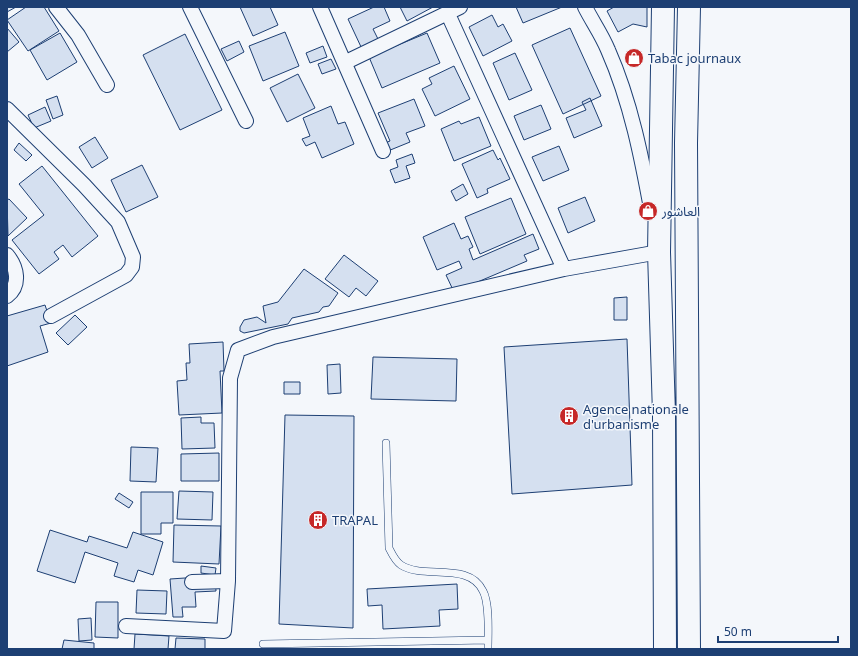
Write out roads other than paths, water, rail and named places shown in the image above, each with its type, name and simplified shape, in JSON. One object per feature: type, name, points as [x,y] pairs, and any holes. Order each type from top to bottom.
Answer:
[{"type":"main road","points":[[663,7],[659,252],[664,414],[665,649]]},
{"type":"main road","points":[[689,7],[686,151],[689,649]]},
{"type":"street","points":[[56,7],[78,35],[107,85]]},
{"type":"street","points":[[190,7],[196,22],[246,121]]},
{"type":"street","points":[[320,7],[346,62],[382,151]]},
{"type":"street","points":[[126,626],[224,631],[228,580],[230,378],[238,350],[273,337],[564,268],[659,252],[638,140],[608,49],[585,7]]},
{"type":"street","points":[[346,62],[454,10],[564,268]]},
{"type":"street","points":[[7,109],[84,185],[118,222],[133,257],[132,267],[126,275],[51,316]]},
{"type":"street","points":[[7,255],[14,265],[16,275],[15,285],[7,296]]},
{"type":"street","points":[[192,582],[228,580]]},
{"type":"lane","points":[[386,443],[389,548],[393,558],[401,565],[411,569],[464,575],[473,578],[480,584],[486,601],[488,649]]},
{"type":"lane","points":[[264,644],[488,640]]},
{"type":"place","name":"Tabac journaux","points":[[634,58]]},
{"type":"place","name":"العاشور","points":[[648,211]]},
{"type":"place","name":"Agence nationale d'urbanisme","points":[[569,416]]},
{"type":"place","name":"TRAPAL","points":[[318,520]]}]
